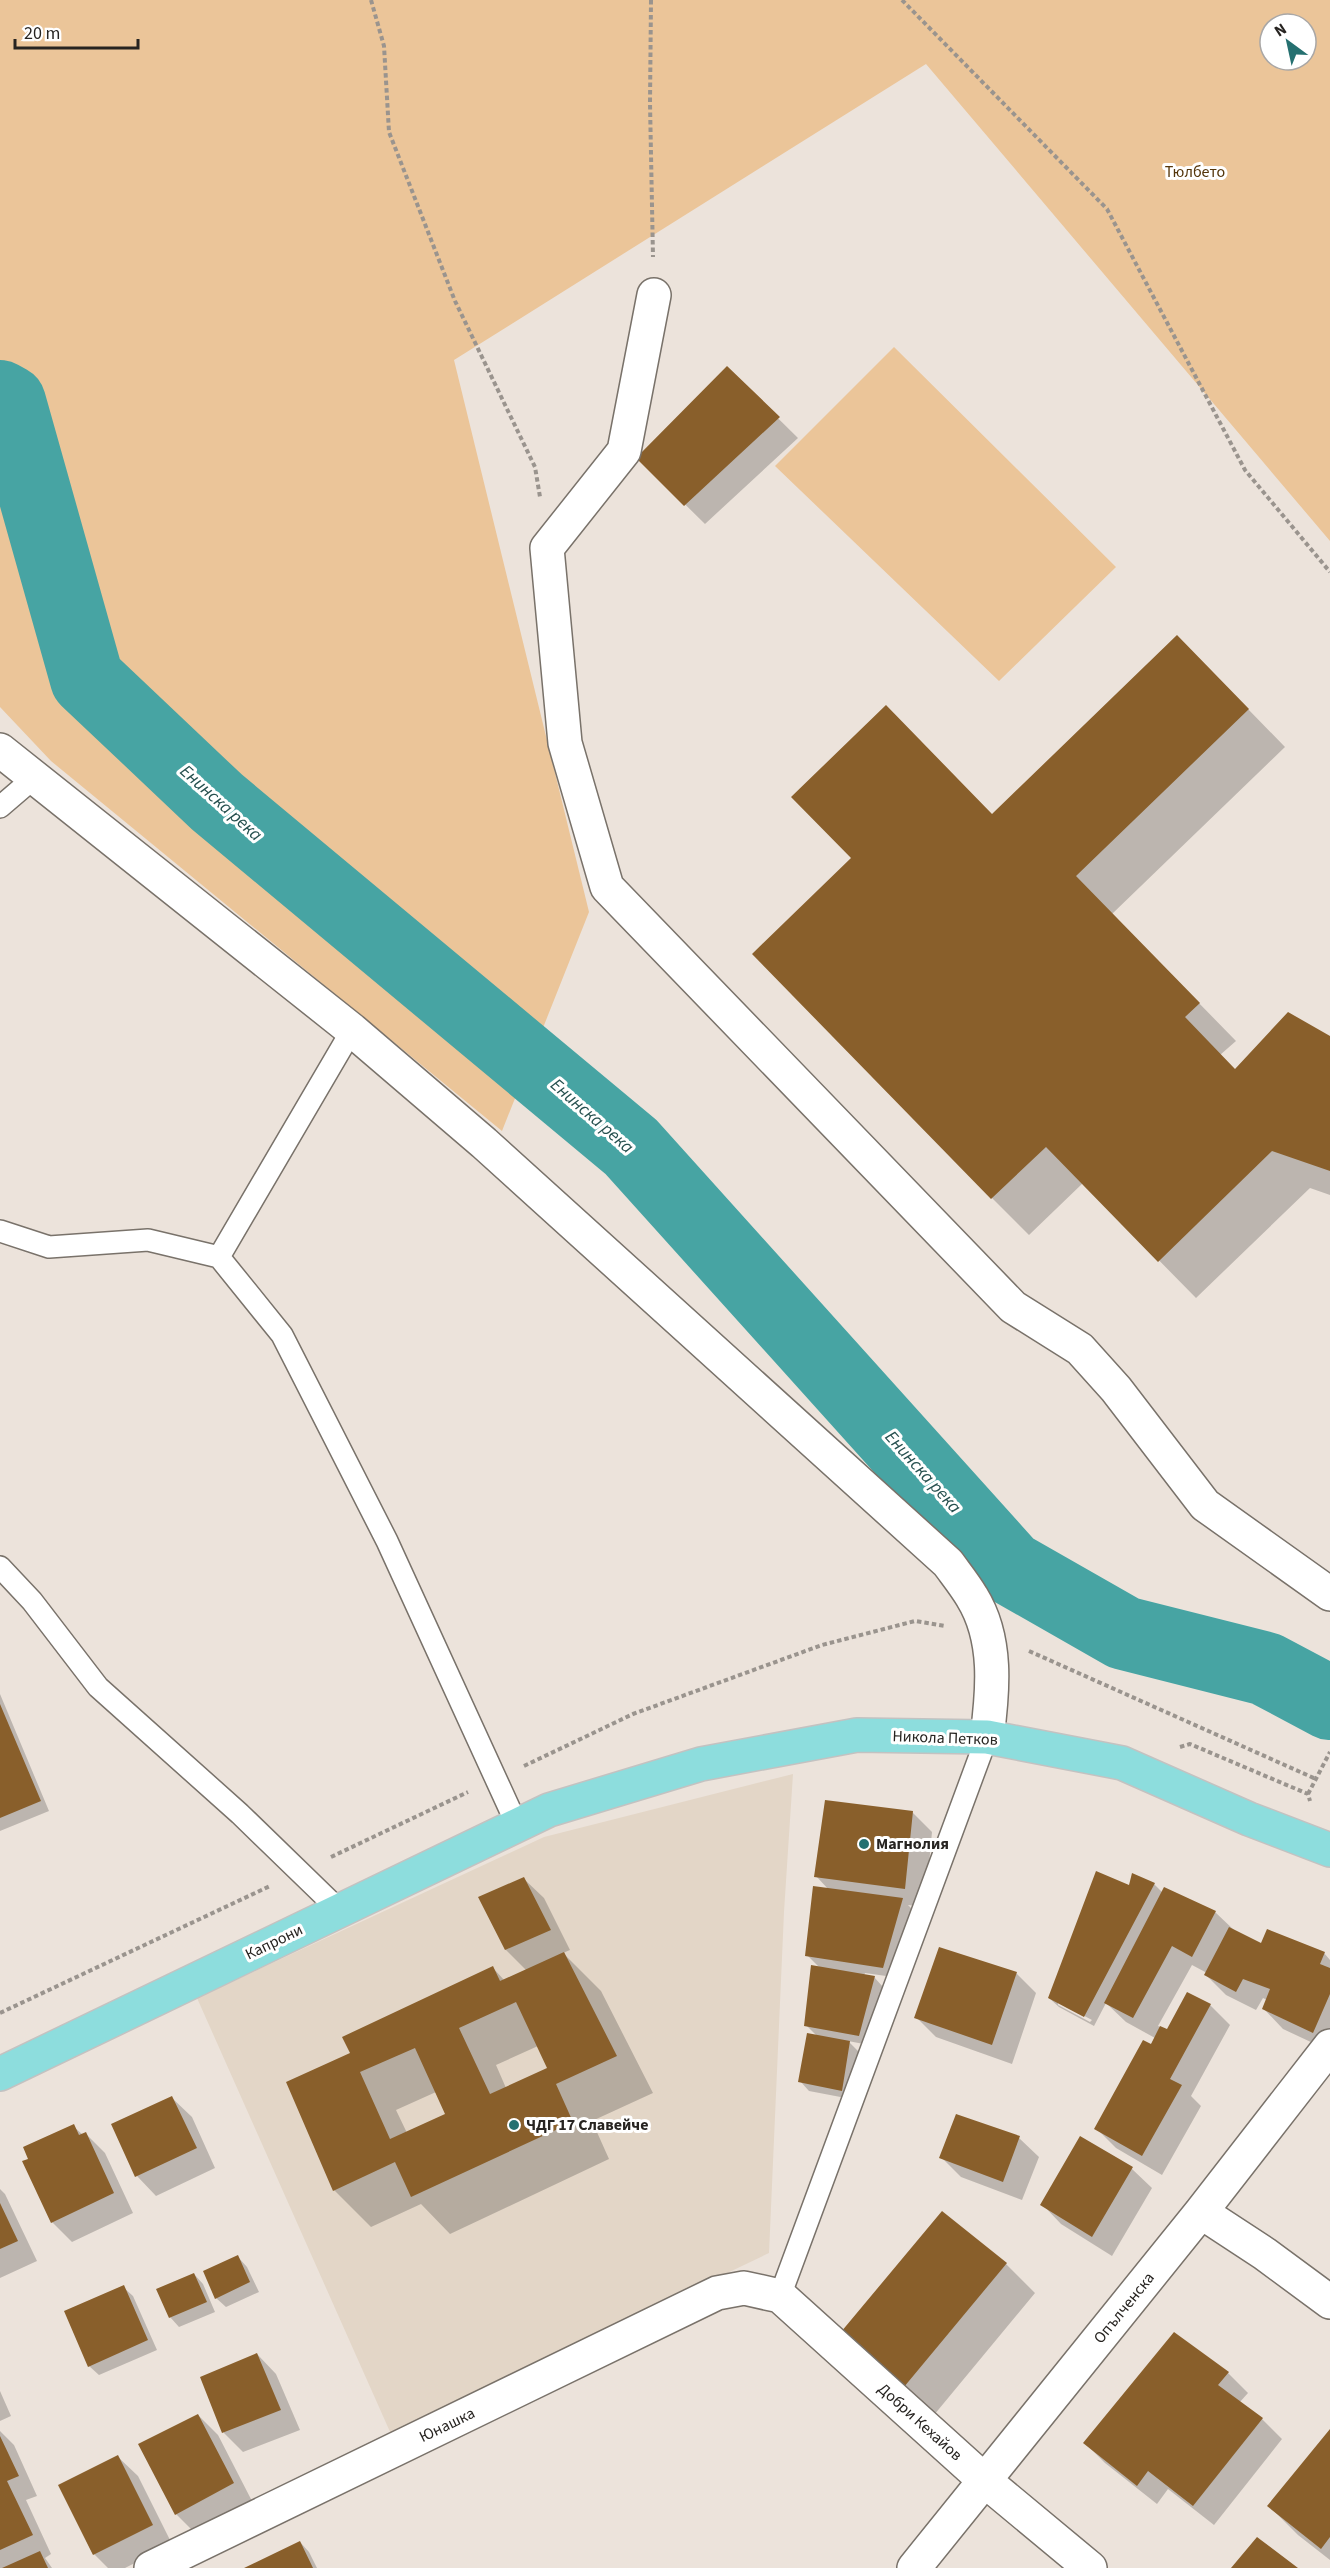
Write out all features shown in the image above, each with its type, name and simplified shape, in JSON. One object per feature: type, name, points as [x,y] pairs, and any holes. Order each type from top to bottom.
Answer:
[{"type":"main road","name":"Никола Петков","points":[[549,1810],[701,1764],[857,1736],[987,1737],[1122,1763],[1330,1850]]},
{"type":"main road","name":"Капрони","points":[[0,2074],[549,1810]]},
{"type":"street","points":[[654,295],[624,451],[547,548],[565,743],[607,887],[1013,1307],[1080,1349],[1116,1389],[1205,1505],[1330,1594]]},
{"type":"street","points":[[0,750],[352,1030],[484,1143],[948,1563],[973,1598],[987,1632],[993,1692],[987,1737]]},
{"type":"street","name":"Опълченска","points":[[914,2568],[1201,2212],[1330,2046]]},
{"type":"street","points":[[1201,2212],[1265,2254],[1330,2302]]},
{"type":"street","name":"Добри Кехайов","points":[[744,2288],[780,2296],[984,2480],[1090,2568]]},
{"type":"street","name":"Юнашка","points":[[151,2568],[717,2293],[744,2288]]},
{"type":"lane","points":[[0,807],[34,777]]},
{"type":"lane","points":[[219,1257],[352,1030]]},
{"type":"lane","points":[[0,1230],[49,1247],[148,1240],[219,1257],[282,1335],[387,1541],[518,1825]]},
{"type":"lane","points":[[0,1567],[32,1601],[98,1687],[240,1814],[339,1910]]},
{"type":"lane","points":[[780,2296],[987,1737]]},
{"type":"path","points":[[371,0],[384,46],[389,132],[455,301],[535,467],[547,548]]},
{"type":"path","points":[[651,0],[650,103],[654,295]]},
{"type":"path","points":[[902,0],[1107,209],[1245,470],[1330,572]]},
{"type":"path","points":[[1308,1794],[1330,1753]]},
{"type":"shaded area","name":"ЧДГ 17 Славейче","points":[[793,1774],[784,1912],[769,2253],[391,2434],[197,1998],[544,1837]]},
{"type":"green space","name":"Тюлбето","points":[[0,0],[1330,0],[1330,541],[926,64],[454,360],[589,912],[502,1131],[51,761],[0,707]]},
{"type":"green space","points":[[894,347],[1116,567],[999,681],[775,466]]},
{"type":"building","points":[[727,366],[780,417],[684,506],[636,458]]},
{"type":"building","points":[[1177,635],[1249,709],[1076,876],[1200,1003],[1185,1017],[1235,1069],[1288,1012],[1330,1036],[1330,1171],[1272,1151],[1158,1262],[1046,1147],[991,1199],[752,954],[851,858],[791,797],[886,705],[992,814]]},
{"type":"building","points":[[0,1704],[41,1801],[0,1818]]},
{"type":"building","name":"Магнолия","points":[[825,1800],[913,1811],[905,1889],[814,1877]]},
{"type":"building","points":[[1096,1871],[1129,1885],[1132,1873],[1155,1883],[1084,2017],[1048,1998]]},
{"type":"building","points":[[524,1877],[551,1930],[505,1950],[478,1897]]},
{"type":"building","points":[[813,1886],[903,1898],[883,1968],[805,1956]]},
{"type":"building","points":[[1164,1887],[1216,1911],[1192,1957],[1172,1946],[1133,2018],[1104,2003]]},
{"type":"building","points":[[1229,1927],[1261,1943],[1267,1929],[1325,1952],[1320,1964],[1330,1968],[1330,1994],[1313,2033],[1262,2009],[1270,1989],[1243,1979],[1236,1992],[1204,1975]]},
{"type":"building","points":[[939,1947],[1017,1972],[992,2045],[914,2018]]},
{"type":"building","points":[[564,1952],[617,2056],[556,2084],[573,2122],[411,2197],[395,2162],[333,2191],[286,2082],[350,2053],[342,2037],[493,1966],[500,1981]],"holes":[[[516,2002],[547,2068],[490,2094],[459,2028]],[[415,2048],[445,2114],[390,2139],[360,2072]]]},
{"type":"building","points":[[811,1965],[875,1976],[859,2036],[804,2026]]},
{"type":"building","points":[[1187,1992],[1211,2004],[1170,2079],[1182,2085],[1142,2156],[1094,2129],[1143,2040],[1151,2044],[1160,2026],[1167,2029]]},
{"type":"building","points":[[807,2033],[850,2041],[842,2091],[798,2082]]},
{"type":"building","points":[[172,2096],[197,2148],[135,2177],[111,2124]]},
{"type":"building","points":[[956,2114],[1020,2136],[1003,2182],[939,2158]]},
{"type":"building","points":[[74,2124],[79,2135],[86,2132],[114,2193],[51,2223],[22,2161],[28,2159],[23,2147]]},
{"type":"building","points":[[1080,2136],[1133,2167],[1092,2237],[1040,2205]]},
{"type":"building","points":[[0,2203],[18,2241],[0,2249]]},
{"type":"building","points":[[942,2211],[1007,2263],[904,2387],[841,2332]]},
{"type":"building","points":[[238,2255],[250,2282],[215,2299],[203,2271]]},
{"type":"building","points":[[194,2273],[207,2302],[169,2318],[156,2289]]},
{"type":"building","points":[[124,2285],[148,2340],[88,2367],[64,2311]]},
{"type":"building","points":[[1174,2332],[1229,2372],[1218,2385],[1263,2418],[1193,2506],[1148,2471],[1137,2486],[1083,2443]]},
{"type":"building","points":[[257,2353],[281,2410],[222,2433],[200,2377]]},
{"type":"building","points":[[198,2414],[234,2483],[175,2515],[138,2444]]},
{"type":"building","points":[[1330,2429],[1330,2537],[1321,2549],[1267,2506]]},
{"type":"building","points":[[0,2436],[19,2476],[7,2481],[33,2535],[0,2550]]},
{"type":"building","points":[[118,2455],[153,2525],[93,2555],[58,2485]]},
{"type":"building","points":[[1257,2537],[1298,2568],[1231,2568]]},
{"type":"building","points":[[300,2541],[313,2568],[244,2568]]},
{"type":"building","points":[[40,2551],[48,2568],[2,2568]]},
{"type":"waterway","name":"Енинска река","points":[[0,397],[9,402],[87,679],[217,802],[631,1147],[1010,1568],[1124,1633],[1266,1669],[1330,1703]]},
{"type":"place","name":"Магнолия","points":[[864,1844]]},
{"type":"place","name":"ЧДГ 17 Славейче","points":[[514,2125]]}]
